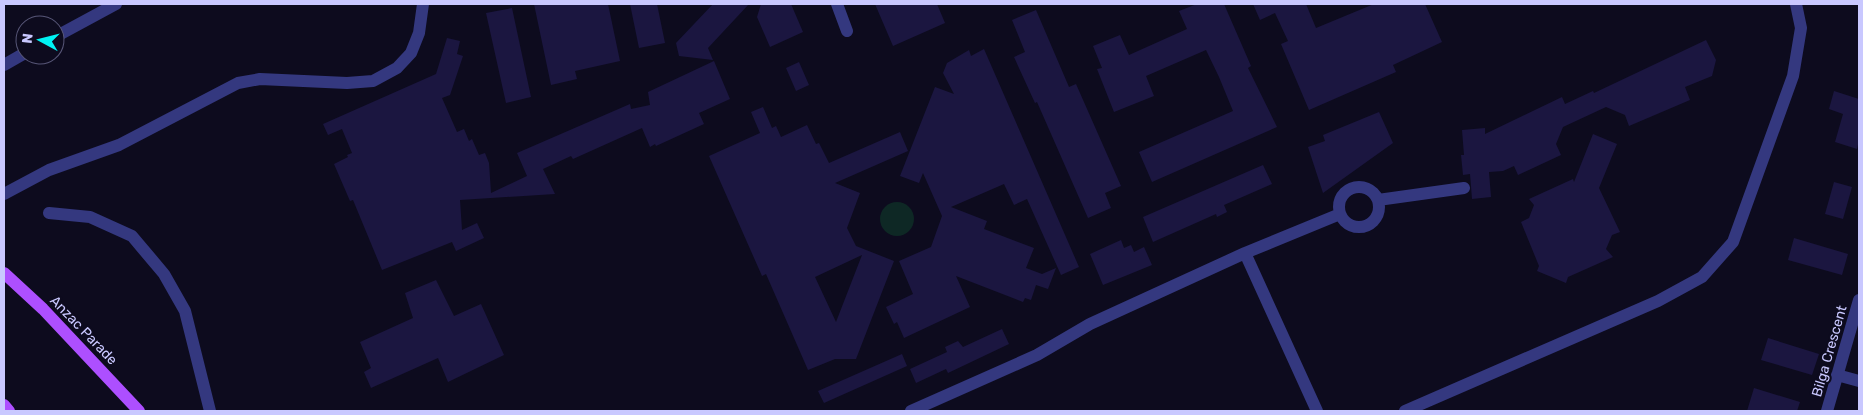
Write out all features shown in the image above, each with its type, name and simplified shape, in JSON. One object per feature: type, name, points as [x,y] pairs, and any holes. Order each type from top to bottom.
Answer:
[{"type":"main road","name":"Anzac Parade","points":[[4,273],[43,309],[139,411]]},
{"type":"main road","points":[[4,405],[9,411]]},
{"type":"street","points":[[65,32],[116,4]]},
{"type":"street","points":[[4,194],[49,170],[120,146],[238,83],[260,79],[347,83],[373,81],[397,68],[411,53],[419,33],[423,4]]},
{"type":"street","points":[[836,4],[848,31]]},
{"type":"street","points":[[1405,411],[1658,301],[1702,277],[1733,242],[1790,84],[1801,28],[1796,4]]},
{"type":"street","points":[[4,65],[15,59]]},
{"type":"street","points":[[1356,187],[1369,190],[1378,200],[1380,206],[1376,219],[1366,227],[1354,227],[1348,224],[1340,214],[1339,207],[1344,194],[1356,187]]},
{"type":"street","points":[[1378,200],[1464,188]]},
{"type":"street","points":[[50,213],[90,217],[132,236],[164,274],[185,311],[210,411]]},
{"type":"street","points":[[911,411],[1037,355],[1090,324],[1245,253],[1340,214]]},
{"type":"street","points":[[1245,253],[1318,411]]},
{"type":"street","name":"Bilga Crescent","points":[[1827,411],[1859,300]]},
{"type":"street","points":[[1837,375],[1859,381]]},
{"type":"green space","points":[[897,202],[904,203],[909,207],[913,212],[913,226],[909,231],[904,235],[897,236],[890,235],[885,231],[881,226],[880,219],[881,212],[885,207],[890,203]]},
{"type":"building","points":[[534,4],[608,4],[620,61],[575,71],[577,79],[551,85]]},
{"type":"building","points":[[630,4],[657,4],[665,43],[639,48]]},
{"type":"building","points":[[713,4],[749,4],[708,48],[713,60],[679,56],[676,43]]},
{"type":"building","points":[[761,4],[791,4],[803,32],[770,47],[757,17]]},
{"type":"building","points":[[875,4],[937,4],[945,23],[893,46]]},
{"type":"building","points":[[1197,4],[1224,4],[1251,66],[1248,68],[1277,127],[1152,182],[1139,152],[1233,111],[1219,77],[1206,50],[1146,76],[1154,96],[1114,112],[1097,69],[1102,68],[1093,46],[1120,35],[1129,55],[1187,29],[1179,11]]},
{"type":"building","points":[[1253,4],[1306,4],[1316,28],[1374,4],[1425,4],[1442,42],[1393,65],[1396,72],[1309,110],[1281,44],[1288,41],[1275,13],[1260,20]]},
{"type":"building","points":[[512,8],[531,97],[506,103],[486,13]]},
{"type":"building","points":[[1036,10],[1069,87],[1076,84],[1121,186],[1105,193],[1111,208],[1088,218],[1037,102],[1035,103],[1014,57],[1025,52],[1012,20]]},
{"type":"building","points":[[447,38],[460,41],[457,54],[463,56],[450,95],[442,98],[457,132],[464,129],[469,141],[472,139],[479,155],[485,153],[489,163],[491,193],[527,176],[517,153],[630,104],[631,109],[650,105],[648,92],[714,61],[730,99],[699,113],[704,124],[656,146],[655,144],[650,147],[642,128],[573,159],[571,156],[543,169],[555,194],[460,200],[462,230],[477,223],[484,238],[456,251],[452,242],[382,270],[353,200],[350,201],[334,164],[352,153],[342,129],[328,135],[323,124],[436,74]]},
{"type":"building","points":[[1706,40],[1716,60],[1712,76],[1685,87],[1690,100],[1629,126],[1625,115],[1606,107],[1563,127],[1556,144],[1561,155],[1518,175],[1514,166],[1503,171],[1489,172],[1491,197],[1472,199],[1470,174],[1463,175],[1461,155],[1464,155],[1462,130],[1485,128],[1485,134],[1562,97],[1565,104],[1593,91],[1594,93]]},
{"type":"building","points":[[984,49],[1079,267],[1061,275],[1027,199],[1014,205],[1004,184],[951,207],[987,221],[984,229],[1034,248],[1026,268],[1042,274],[1056,268],[1048,289],[1036,285],[1031,300],[1025,298],[1023,302],[956,276],[970,307],[904,338],[897,322],[894,324],[886,307],[913,294],[899,261],[931,247],[942,216],[923,173],[919,183],[900,176],[935,87],[954,94],[943,73],[947,63],[969,50],[971,56]]},
{"type":"building","points":[[799,62],[809,85],[796,91],[786,68]]},
{"type":"building","points":[[1834,91],[1859,99],[1859,140],[1857,149],[1835,142],[1843,114],[1829,109]]},
{"type":"building","points":[[763,107],[772,128],[776,126],[781,137],[807,125],[816,144],[819,143],[829,163],[900,132],[908,151],[835,183],[860,193],[847,228],[856,246],[894,261],[856,359],[835,359],[808,370],[766,274],[762,276],[709,156],[760,133],[751,112]],"holes":[[[862,255],[836,322],[815,277]]]},
{"type":"building","points":[[1379,112],[1393,143],[1323,193],[1308,147],[1325,141],[1323,135]]},
{"type":"building","points":[[1593,134],[1617,144],[1599,188],[1620,232],[1612,235],[1606,249],[1613,257],[1568,277],[1566,283],[1537,271],[1539,266],[1521,222],[1529,218],[1534,205],[1529,199],[1573,179],[1574,182]]},
{"type":"building","points":[[1263,165],[1272,184],[1224,205],[1227,212],[1217,217],[1216,214],[1153,242],[1143,217]]},
{"type":"building","points":[[1834,182],[1852,187],[1843,219],[1825,214]]},
{"type":"building","points":[[1794,238],[1848,254],[1842,275],[1788,260]]},
{"type":"building","points":[[1121,240],[1124,248],[1131,245],[1134,252],[1144,247],[1152,265],[1103,285],[1090,254]]},
{"type":"building","points":[[436,280],[454,316],[481,304],[504,355],[448,382],[438,358],[371,388],[364,372],[371,368],[360,342],[413,318],[405,293]]},
{"type":"building","points":[[1002,329],[1009,344],[948,373],[946,369],[916,383],[910,369],[947,352],[945,347],[958,341],[963,347]]},
{"type":"building","points":[[1768,338],[1819,354],[1812,375],[1761,360]]},
{"type":"building","points":[[902,354],[907,366],[824,403],[818,391]]},
{"type":"building","points":[[1754,388],[1800,402],[1797,411],[1747,411]]}]
